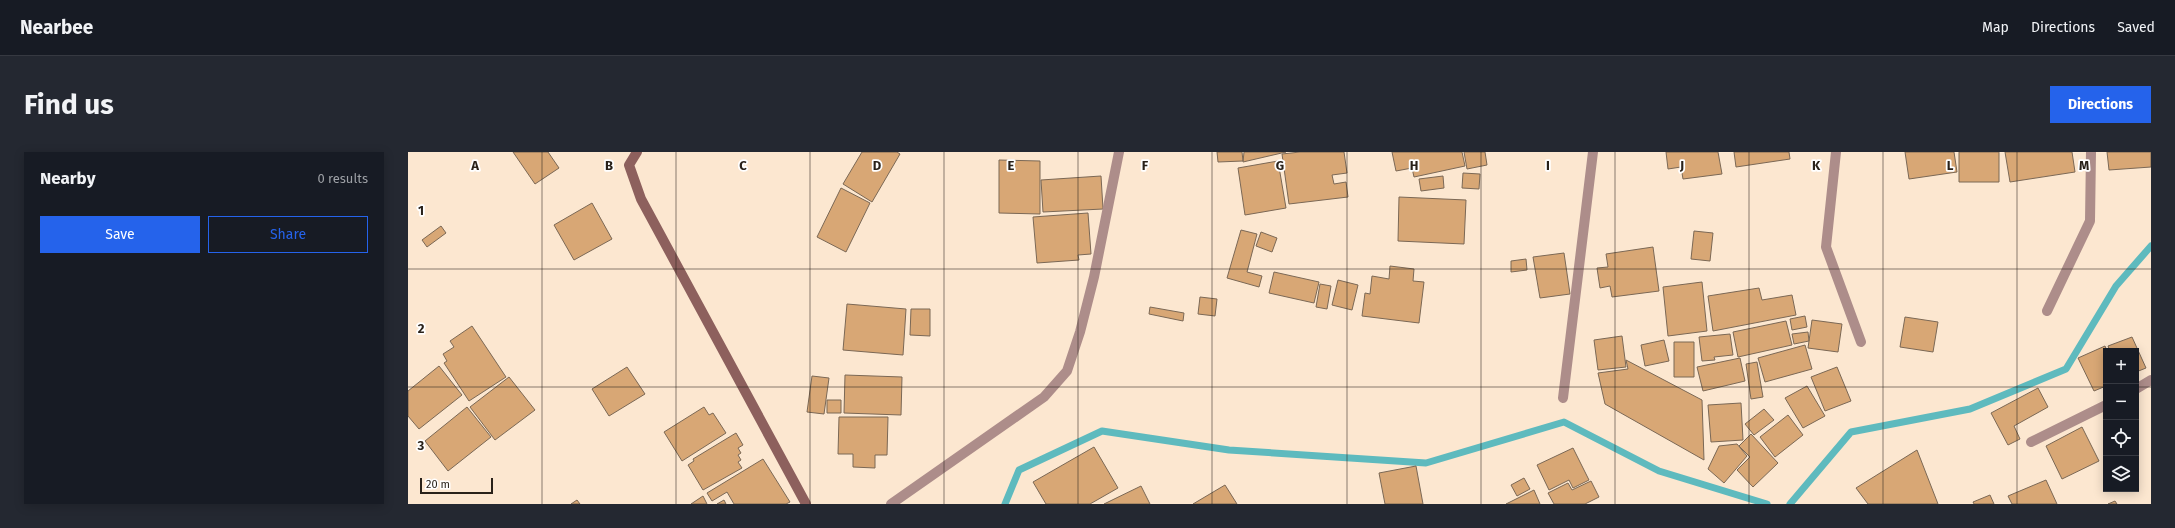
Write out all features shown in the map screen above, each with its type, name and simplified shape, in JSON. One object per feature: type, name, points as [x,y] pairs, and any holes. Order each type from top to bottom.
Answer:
[{"type":"street","points":[[637,152],[629,165],[641,198],[806,504]]},
{"type":"street","points":[[891,504],[1044,397],[1067,371],[1080,332],[1094,277],[1118,152]]},
{"type":"street","points":[[1563,398],[1592,152]]},
{"type":"street","points":[[1836,152],[1826,247],[1862,342]]},
{"type":"street","points":[[2047,311],[2090,221],[2091,152]]},
{"type":"street","points":[[2139,388],[2151,380]]},
{"type":"street","points":[[2031,442],[2103,406]]},
{"type":"building","points":[[513,152],[548,152],[559,168],[535,184]]},
{"type":"building","points":[[862,152],[897,152],[900,154],[872,202],[843,184]]},
{"type":"building","points":[[1217,152],[1242,152],[1243,161],[1218,162]]},
{"type":"building","points":[[1244,152],[1286,152],[1243,162]]},
{"type":"building","points":[[1300,152],[1344,152],[1347,173],[1332,175],[1334,184],[1346,182],[1348,197],[1289,204],[1282,154]]},
{"type":"building","points":[[1392,152],[1462,152],[1465,166],[1414,177],[1412,168],[1396,171]]},
{"type":"building","points":[[1464,152],[1485,152],[1487,165],[1467,169]]},
{"type":"building","points":[[1666,152],[1718,152],[1722,174],[1683,179],[1681,167],[1668,169]]},
{"type":"building","points":[[1734,152],[1789,152],[1790,159],[1736,167]]},
{"type":"building","points":[[1905,152],[1954,152],[1957,172],[1909,179]]},
{"type":"building","points":[[1959,152],[1999,152],[1999,182],[1959,182]]},
{"type":"building","points":[[2005,152],[2072,152],[2075,172],[2010,182]]},
{"type":"building","points":[[2107,152],[2151,152],[2151,167],[2109,170]]},
{"type":"building","points":[[999,160],[1040,161],[1040,214],[999,213]]},
{"type":"building","points":[[1278,161],[1286,208],[1245,215],[1238,168]]},
{"type":"building","points":[[1463,173],[1480,174],[1479,189],[1462,188]]},
{"type":"building","points":[[1101,176],[1103,209],[1043,212],[1041,180]]},
{"type":"building","points":[[1443,176],[1444,188],[1421,191],[1419,179]]},
{"type":"building","points":[[841,188],[870,203],[846,252],[817,237]]},
{"type":"building","points":[[1399,197],[1466,200],[1464,244],[1398,241]]},
{"type":"building","points":[[592,203],[612,239],[574,260],[554,225]]},
{"type":"building","points":[[1088,213],[1091,254],[1078,255],[1079,260],[1037,263],[1033,217]]},
{"type":"building","points":[[441,226],[446,233],[427,247],[422,240]]},
{"type":"building","points":[[1241,230],[1257,234],[1247,272],[1262,276],[1259,287],[1227,278]]},
{"type":"building","points":[[1694,231],[1713,233],[1710,261],[1691,259]]},
{"type":"building","points":[[1261,232],[1277,238],[1272,252],[1256,246]]},
{"type":"building","points":[[1653,247],[1659,291],[1612,297],[1610,286],[1600,288],[1597,268],[1608,267],[1606,254]]},
{"type":"building","points":[[1564,253],[1570,294],[1540,298],[1533,257]]},
{"type":"building","points":[[1526,259],[1527,270],[1511,272],[1511,261]]},
{"type":"building","points":[[1390,266],[1414,269],[1413,281],[1424,282],[1419,323],[1362,316],[1365,293],[1370,294],[1372,276],[1389,279]]},
{"type":"building","points":[[1274,272],[1319,282],[1314,303],[1269,293]]},
{"type":"building","points":[[1338,280],[1358,285],[1352,310],[1332,305]]},
{"type":"building","points":[[1702,282],[1707,331],[1668,336],[1663,287]]},
{"type":"building","points":[[1320,284],[1331,286],[1327,309],[1316,307]]},
{"type":"building","points":[[1759,288],[1762,300],[1792,295],[1796,315],[1713,331],[1708,296]]},
{"type":"building","points":[[1200,297],[1217,299],[1215,316],[1198,314]]},
{"type":"building","points":[[847,304],[906,309],[903,355],[843,350]]},
{"type":"building","points":[[1150,307],[1184,313],[1183,321],[1149,314]]},
{"type":"building","points":[[911,309],[930,309],[930,336],[910,335]]},
{"type":"building","points":[[1805,316],[1807,327],[1792,330],[1790,319]]},
{"type":"building","points":[[1905,317],[1938,322],[1933,352],[1900,347]]},
{"type":"building","points":[[1812,320],[1842,324],[1838,352],[1808,348]]},
{"type":"building","points":[[1786,321],[1792,345],[1738,357],[1733,332]]},
{"type":"building","points":[[472,326],[506,377],[469,401],[444,363],[447,361],[443,354],[454,347],[450,341]]},
{"type":"building","points":[[1808,332],[1809,341],[1794,344],[1792,334]]},
{"type":"building","points":[[1730,334],[1733,355],[1714,357],[1715,360],[1702,361],[1699,337]]},
{"type":"building","points":[[1622,336],[1626,367],[1598,370],[1594,340]]},
{"type":"building","points":[[2132,337],[2137,348],[2109,348],[2108,346]]},
{"type":"building","points":[[1664,340],[1669,361],[1645,366],[1641,345]]},
{"type":"building","points":[[1674,342],[1694,342],[1694,377],[1674,377]]},
{"type":"building","points":[[1805,345],[1812,369],[1765,382],[1758,358]]},
{"type":"building","points":[[2105,346],[2106,348],[2103,348],[2103,387],[2094,391],[2078,358]]},
{"type":"building","points":[[2139,352],[2146,368],[2139,371]]},
{"type":"building","points":[[1740,358],[1745,381],[1703,391],[1697,367]]},
{"type":"building","points":[[1626,360],[1702,400],[1704,460],[1605,404],[1598,373],[1628,369]]},
{"type":"building","points":[[1757,362],[1763,397],[1751,399],[1746,364]]},
{"type":"building","points":[[439,366],[462,395],[419,429],[408,416],[408,391]]},
{"type":"building","points":[[627,367],[645,394],[609,416],[592,389]]},
{"type":"building","points":[[1837,367],[1851,401],[1825,411],[1811,377]]},
{"type":"building","points":[[845,375],[902,377],[901,415],[844,413]]},
{"type":"building","points":[[812,376],[829,378],[824,414],[807,412]]},
{"type":"building","points":[[509,377],[535,410],[495,440],[470,407]]},
{"type":"building","points":[[1807,386],[1825,416],[1803,428],[1785,398]]},
{"type":"building","points":[[2038,388],[2048,407],[2014,426],[2020,439],[2008,445],[1991,413]]},
{"type":"building","points":[[827,400],[841,400],[841,413],[827,413]]},
{"type":"building","points":[[1741,403],[1743,440],[1711,442],[1708,405]]},
{"type":"building","points":[[467,407],[491,437],[448,471],[425,441]]},
{"type":"building","points":[[704,407],[709,415],[713,413],[726,433],[682,461],[664,432]]},
{"type":"building","points":[[1764,409],[1774,420],[1754,435],[1745,424]]},
{"type":"building","points":[[1788,415],[1803,435],[1775,457],[1760,437]]},
{"type":"building","points":[[839,417],[888,417],[887,455],[875,455],[875,468],[853,467],[853,454],[838,454]]},
{"type":"building","points":[[2082,427],[2099,461],[2062,479],[2046,446]]},
{"type":"building","points":[[736,433],[743,445],[738,448],[741,453],[738,455],[741,460],[738,462],[742,468],[703,490],[688,465],[694,461],[693,459]]},
{"type":"building","points":[[1751,434],[1778,463],[1753,487],[1737,470],[1750,457],[1739,446]]},
{"type":"building","points":[[1737,444],[1747,456],[1724,483],[1708,469],[1719,446]]},
{"type":"building","points":[[1094,447],[1118,488],[1090,504],[1046,504],[1033,482]]},
{"type":"building","points":[[1573,448],[1589,480],[1573,488],[1569,480],[1549,490],[1537,465]]},
{"type":"building","points":[[1917,450],[1938,504],[1868,504],[1856,488]]},
{"type":"building","points":[[763,459],[790,502],[786,504],[734,504],[727,492],[712,501],[707,493]]},
{"type":"building","points":[[1416,466],[1423,504],[1385,504],[1379,473]]},
{"type":"building","points":[[1524,478],[1530,489],[1517,496],[1511,485]]},
{"type":"building","points":[[2046,480],[2057,504],[2012,504],[2008,496]]},
{"type":"building","points":[[1591,481],[1599,497],[1585,504],[1554,504],[1548,493],[1568,483],[1572,490]]},
{"type":"building","points":[[1225,485],[1237,504],[1193,504]]},
{"type":"building","points":[[1141,486],[1150,504],[1104,504]]},
{"type":"building","points":[[1534,490],[1540,504],[1506,504]]},
{"type":"building","points":[[1990,495],[1994,504],[1974,504],[1973,502]]},
{"type":"building","points":[[703,496],[707,504],[691,504]]},
{"type":"building","points":[[577,500],[580,504],[571,504]]},
{"type":"building","points":[[724,500],[726,504],[717,504]]},
{"type":"building","points":[[2115,501],[2117,504],[2108,504]]},
{"type":"waterway","points":[[1790,504],[1851,432],[1970,409],[2066,369],[2116,286],[2151,246]]},
{"type":"waterway","points":[[1005,504],[1019,470],[1102,431],[1229,450],[1426,463],[1564,422],[1659,471],[1767,504]]}]
